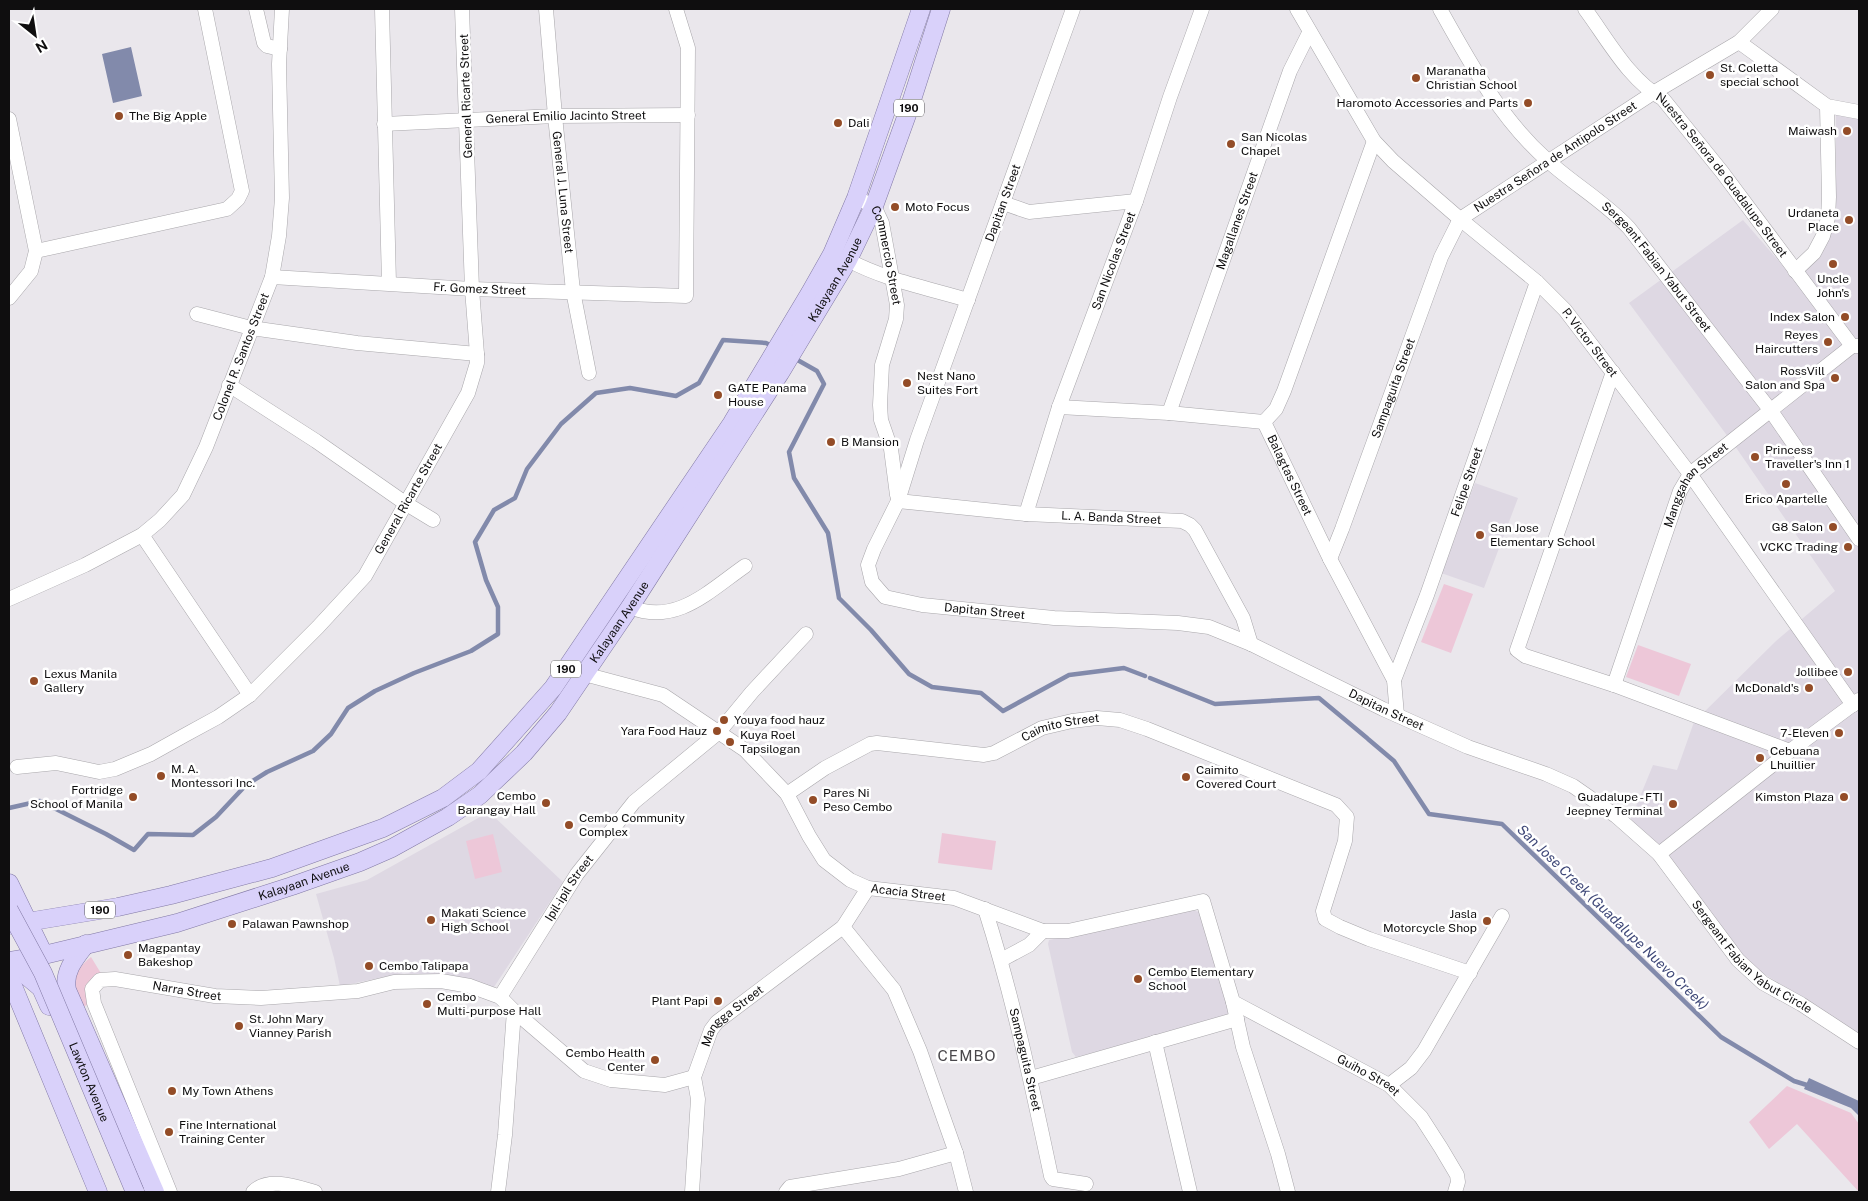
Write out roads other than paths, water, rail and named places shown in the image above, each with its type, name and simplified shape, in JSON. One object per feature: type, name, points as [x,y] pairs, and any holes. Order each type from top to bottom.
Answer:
[{"type":"main road","name":"Kalayaan Avenue","points":[[796,332],[856,198],[919,9]]},
{"type":"main road","name":"Kalayaan Avenue","points":[[9,968],[44,955],[184,921],[360,862],[392,848],[448,817],[480,795],[524,753],[558,713],[630,607],[796,332],[848,260],[874,206],[908,112],[941,9]]},
{"type":"main road","name":"Kalayaan Avenue","points":[[9,925],[176,894],[272,868],[383,828],[443,798],[479,771],[553,688],[732,423],[773,369]]},
{"type":"main road","points":[[9,883],[44,955]]},
{"type":"main road","points":[[176,894],[179,914],[184,921]]},
{"type":"main road","name":"Lawton Avenue","points":[[9,910],[43,973],[135,1192]]},
{"type":"main road","name":"Lawton Avenue","points":[[9,932],[30,974],[123,1192]]},
{"type":"main road","points":[[86,944],[68,972],[66,981],[68,990],[155,1192]]},
{"type":"main road","name":"Lawton Avenue","points":[[44,955],[41,988],[129,1192]]},
{"type":"main road","points":[[9,968],[98,1192]]},
{"type":"main road","name":"Lawton Avenue","points":[[9,968],[41,988]]},
{"type":"street","points":[[36,251],[227,209],[238,199],[242,191],[205,9]]},
{"type":"street","points":[[256,9],[264,42],[267,46],[280,49]]},
{"type":"street","name":"Colonel R. Santos Street","points":[[9,599],[85,566],[142,535],[160,520],[183,494],[206,448],[272,277],[279,236],[282,198],[280,49],[282,9]]},
{"type":"street","points":[[382,9],[389,283]]},
{"type":"street","name":"General Ricarte Street","points":[[17,768],[56,764],[99,772],[115,769],[151,754],[218,717],[250,695],[318,627],[365,576],[468,393],[477,363],[472,289],[462,9]]},
{"type":"street","name":"General J. Luna Street","points":[[546,9],[573,291],[589,373]]},
{"type":"street","points":[[676,9],[688,48],[688,115]]},
{"type":"street","name":"Dapitan Street","points":[[1073,9],[920,431],[898,501],[868,565],[872,582],[885,596],[922,605],[1054,618],[1196,624],[1209,628],[1250,644],[1468,747],[1546,774],[1573,786],[1616,816],[1659,854]]},
{"type":"street","name":"San Nicolas Street","points":[[1026,514],[1059,406],[1136,201],[1170,97],[1202,9]]},
{"type":"street","name":"P. Victor Street","points":[[1297,9],[1309,33],[1374,141],[1393,161],[1460,219],[1537,282],[1565,310],[1690,474],[1856,702]]},
{"type":"street","name":"Sergeant Fabian Yabut Street","points":[[1440,9],[1474,71],[1495,102],[1518,131],[1547,161],[1615,213],[1629,228],[1770,411],[1859,539]]},
{"type":"street","name":"Nuestra Señora de Guadalupe Street","points":[[1585,9],[1631,72],[1653,93],[1663,99],[1722,172],[1795,271],[1856,346]]},
{"type":"street","name":"Nuestra Señora de Antipolo Street","points":[[1460,219],[1653,93],[1739,42],[1772,9]]},
{"type":"street","name":"Magallanes Street","points":[[1170,412],[1290,71],[1309,33]]},
{"type":"street","points":[[1739,42],[1827,106],[1859,112]]},
{"type":"street","points":[[1795,271],[1814,253],[1823,236],[1828,218],[1827,106]]},
{"type":"street","name":"General Emilio Jacinto Street","points":[[384,124],[555,116],[688,115]]},
{"type":"street","name":"Fr. Gomez Street","points":[[272,277],[472,289],[686,296],[688,115]]},
{"type":"street","points":[[9,120],[36,251],[31,271],[9,298]]},
{"type":"street","points":[[1264,422],[1276,409],[1284,390],[1374,141]]},
{"type":"street","name":"Commercio Street","points":[[856,198],[874,206],[882,223],[897,305],[896,319],[882,365],[880,405],[881,420],[891,449],[898,501]]},
{"type":"street","points":[[1003,203],[1028,212],[1136,201]]},
{"type":"street","name":"Sampaguita Street","points":[[1330,559],[1441,257],[1460,219]]},
{"type":"street","points":[[848,260],[863,268],[893,279],[968,300]]},
{"type":"street","name":"Felipe Street","points":[[1394,680],[1427,595],[1537,282]]},
{"type":"street","points":[[196,314],[252,328],[357,343],[477,354]]},
{"type":"street","name":"Manggahan Street","points":[[1614,685],[1680,491],[1690,474],[1856,346]]},
{"type":"street","points":[[1613,372],[1516,650],[1525,656],[1614,685],[1790,751]]},
{"type":"street","points":[[229,385],[433,520]]},
{"type":"street","name":"Balagtas Street","points":[[1059,406],[1170,412],[1264,422],[1330,559],[1394,680],[1397,715]]},
{"type":"street","name":"L. A. Banda Street","points":[[898,501],[1026,514],[1182,521],[1190,524],[1243,618],[1250,644]]},
{"type":"street","points":[[142,535],[250,695]]},
{"type":"street","points":[[630,607],[642,612],[655,614],[673,612],[687,606],[745,566]]},
{"type":"street","name":"Ipil-ipil Street","points":[[500,997],[577,874],[634,802],[719,732],[752,692],[806,634]]},
{"type":"street","name":"Acacia Street","points":[[584,674],[663,695],[745,750],[787,794],[824,860],[850,880],[868,888],[954,898],[1043,932],[1068,931],[1203,901],[1233,1002]]},
{"type":"street","points":[[1659,854],[1790,751],[1856,702]]},
{"type":"street","name":"Caimito Street","points":[[787,794],[825,768],[870,744],[877,743],[984,755],[994,753],[1042,728],[1096,718],[1120,720],[1147,729],[1336,805],[1347,817],[1345,841],[1323,911],[1325,919],[1340,928],[1470,973]]},
{"type":"street","name":"Sergeant Fabian Yabut Circle","points":[[1659,854],[1738,960],[1763,983],[1801,1004],[1859,1042]]},
{"type":"street","name":"Mangga Street","points":[[692,1192],[698,1099],[694,1077],[711,1030],[718,1022],[843,927],[868,888]]},
{"type":"street","name":"Sampaguita Street","points":[[985,909],[1001,960],[1031,1078],[1051,1176],[1053,1179],[1086,1184]]},
{"type":"street","points":[[1389,1085],[1411,1068],[1424,1051],[1502,916]]},
{"type":"street","points":[[843,927],[894,990],[920,1051],[956,1153],[966,1192]]},
{"type":"street","points":[[1001,960],[1029,945],[1043,932]]},
{"type":"street","name":"Narra Street","points":[[170,1192],[94,1003],[92,990],[100,980],[115,979],[214,996],[261,998],[358,991],[394,982],[442,981],[470,986],[500,997]]},
{"type":"street","points":[[500,997],[584,1071],[611,1080],[664,1086],[694,1077]]},
{"type":"street","points":[[1233,1002],[1243,1047],[1278,1154],[1288,1192]]},
{"type":"street","name":"Guiho Street","points":[[1233,1002],[1389,1085],[1421,1117],[1441,1148],[1457,1175],[1458,1182],[1454,1192]]},
{"type":"street","points":[[498,1192],[506,1134],[514,1011]]},
{"type":"street","points":[[1031,1078],[1237,1019]]},
{"type":"street","points":[[1155,1042],[1190,1192]]},
{"type":"street","points":[[786,1192],[790,1187],[899,1169],[956,1153]]},
{"type":"street","points":[[254,1192],[264,1184],[291,1186],[315,1192]]},
{"type":"water","points":[[131,47],[142,96],[113,103],[102,54]]},
{"type":"water","points":[[1809,1078],[1859,1101],[1859,1116],[1851,1108],[1804,1089]]},
{"type":"waterway","name":"San Jose Creek (Guadalupe Nuevo Creek)","points":[[9,808],[40,801],[134,850],[148,834],[193,835],[216,817],[246,785],[267,772],[313,751],[331,734],[348,708],[375,691],[414,673],[471,651],[498,634],[498,607],[486,580],[475,542],[494,510],[515,498],[527,469],[561,424],[596,393],[630,388],[676,396],[699,383],[723,340],[766,343],[774,347]]},
{"type":"waterway","name":"San Jose Creek (Guadalupe Nuevo Creek)","points":[[794,358],[817,371],[824,384],[789,452],[794,478],[828,533],[839,598],[871,630],[909,674],[932,687],[981,693],[1003,711],[1069,675],[1124,668],[1145,676]]},
{"type":"waterway","name":"San Jose Creek (Guadalupe Nuevo Creek)","points":[[1150,678],[1215,704],[1319,698],[1367,738]]},
{"type":"waterway","name":"San Jose Creek (Guadalupe Nuevo Creek)","points":[[1368,739],[1394,761],[1429,814],[1502,824],[1721,1037],[1794,1081],[1810,1086]]},
{"type":"place","name":"St. Coletta special school","points":[[1710,75]]},
{"type":"place","name":"Maranatha Christian School","points":[[1416,78]]},
{"type":"place","name":"Haromoto Accessories and Parts","points":[[1528,103]]},
{"type":"place","name":"The Big Apple","points":[[119,116]]},
{"type":"place","name":"Dali","points":[[838,123]]},
{"type":"place","name":"Maiwash","points":[[1847,131]]},
{"type":"place","name":"San Nicolas Chapel","points":[[1231,144]]},
{"type":"place","name":"Moto Focus","points":[[895,207]]},
{"type":"place","name":"Urdaneta Place","points":[[1849,220]]},
{"type":"place","name":"Uncle John's","points":[[1833,264]]},
{"type":"place","name":"Index Salon","points":[[1845,317]]},
{"type":"place","name":"Reyes Haircutters","points":[[1828,342]]},
{"type":"place","name":"RossVill Salon and Spa","points":[[1835,378]]},
{"type":"place","name":"Nest Nano Suites Fort","points":[[907,383]]},
{"type":"place","name":"GATE Panama House","points":[[718,395]]},
{"type":"place","name":"B Mansion","points":[[831,442]]},
{"type":"place","name":"Princess Traveller's Inn 1","points":[[1755,457]]},
{"type":"place","name":"Erico Apartelle","points":[[1786,484]]},
{"type":"place","name":"G8 Salon","points":[[1833,527]]},
{"type":"place","name":"San Jose Elementary School","points":[[1480,535]]},
{"type":"place","name":"VCKC Trading","points":[[1848,547]]},
{"type":"place","name":"Jollibee","points":[[1848,672]]},
{"type":"place","name":"Lexus Manila Gallery","points":[[34,681]]},
{"type":"place","name":"McDonald's","points":[[1809,688]]},
{"type":"place","name":"Youya food hauz","points":[[724,720]]},
{"type":"place","name":"Yara Food Hauz","points":[[717,731]]},
{"type":"place","name":"7-Eleven","points":[[1839,733]]},
{"type":"place","name":"Kuya Roel Tapsilogan","points":[[730,742]]},
{"type":"place","name":"Cebuana Lhuillier","points":[[1760,758]]},
{"type":"place","name":"M. A. Montessori Inc.","points":[[161,776]]},
{"type":"place","name":"Caimito Covered Court","points":[[1186,777]]},
{"type":"place","name":"Fortridge School of Manila","points":[[133,797]]},
{"type":"place","name":"Kimston Plaza","points":[[1844,797]]},
{"type":"place","name":"Pares Ni Peso Cembo","points":[[813,800]]},
{"type":"place","name":"Cembo Barangay Hall","points":[[546,803]]},
{"type":"place","name":"Guadalupe - FTI Jeepney Terminal","points":[[1673,804]]},
{"type":"place","name":"Cembo Community Complex","points":[[569,825]]},
{"type":"place","name":"Makati Science High School","points":[[431,920]]},
{"type":"place","name":"Jasla Motorcycle Shop","points":[[1487,921]]},
{"type":"place","name":"Palawan Pawnshop","points":[[232,924]]},
{"type":"place","name":"Magpantay Bakeshop","points":[[128,955]]},
{"type":"place","name":"Cembo Talipapa","points":[[369,966]]},
{"type":"place","name":"Cembo Elementary School","points":[[1138,979]]},
{"type":"place","name":"Plant Papi","points":[[718,1001]]},
{"type":"place","name":"Cembo Multi-purpose Hall","points":[[427,1004]]},
{"type":"place","name":"St. John Mary Vianney Parish","points":[[239,1026]]},
{"type":"place","name":"Cembo Health Center","points":[[655,1060]]},
{"type":"place","name":"My Town Athens","points":[[172,1091]]},
{"type":"place","name":"Fine International Training Center","points":[[169,1132]]},
{"type":"district","name":"CEMBO","points":[[967,1056]]}]
